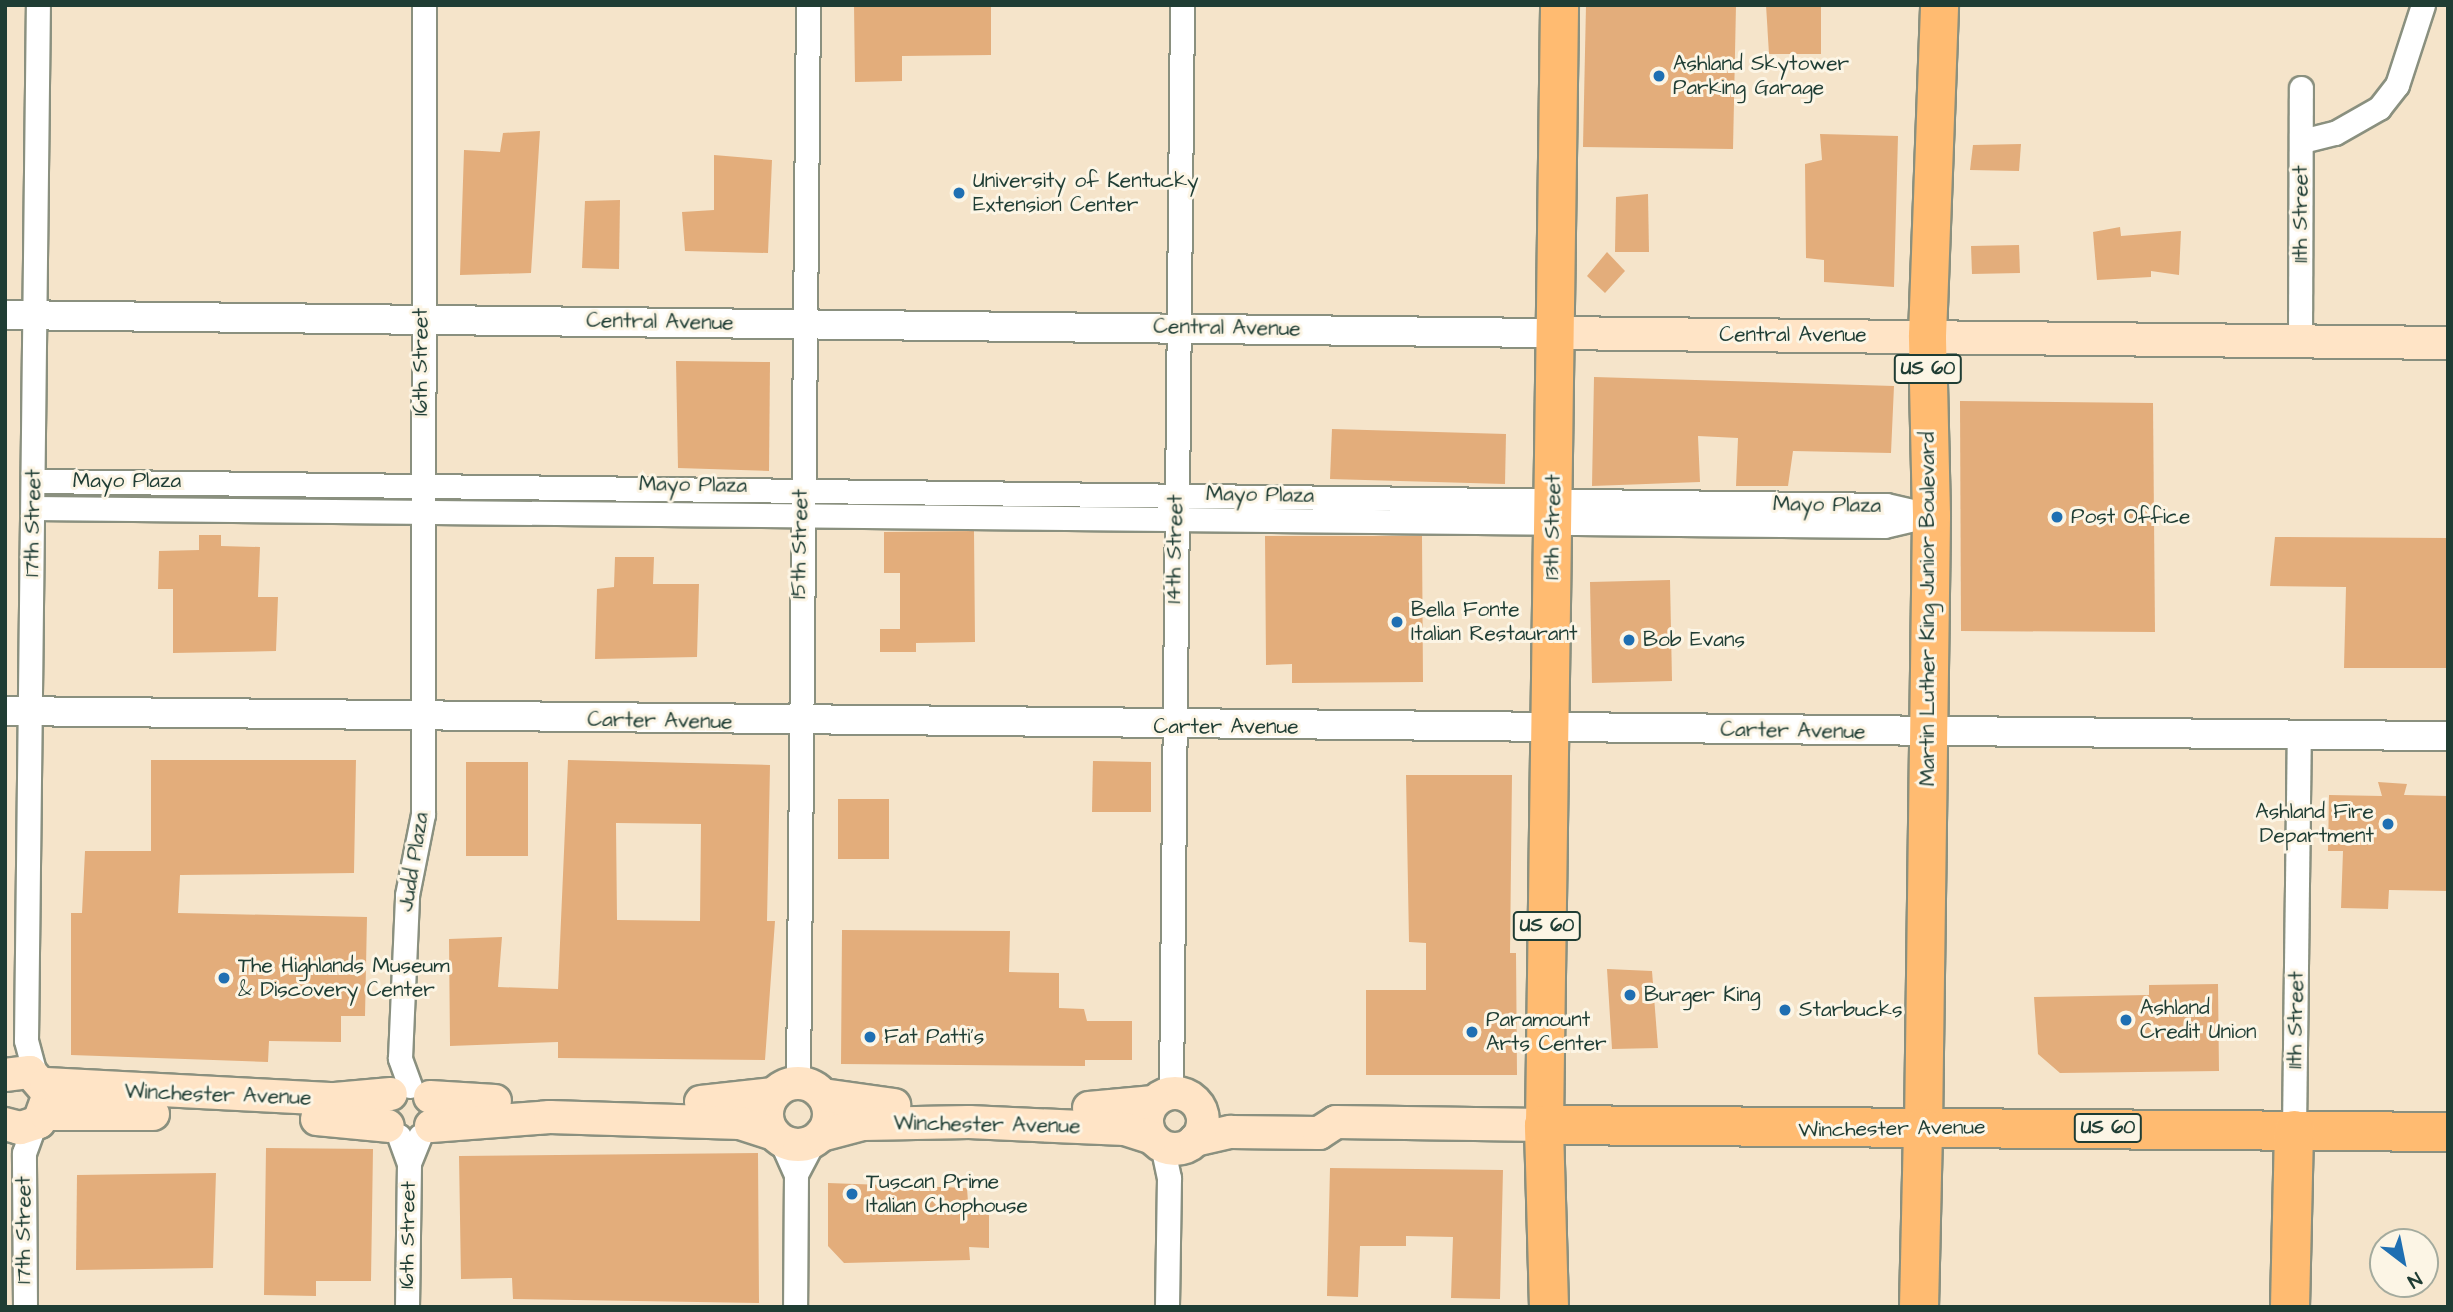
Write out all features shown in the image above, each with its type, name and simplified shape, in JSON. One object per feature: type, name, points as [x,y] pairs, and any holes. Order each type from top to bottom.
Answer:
[{"type":"highway","name":"Winchester Avenue","points":[[1544,1125],[2448,1132]]},
{"type":"highway","name":"13th Street","points":[[1544,1125],[1550,1175],[1549,1307]]},
{"type":"highway","name":"Martin Luther King Junior Boulevard","points":[[1919,1307],[1923,1128]]},
{"type":"highway","name":"11th Street","points":[[2290,1307],[2294,1130]]},
{"type":"main road","name":"13th Street","points":[[1544,1125],[1559,5]]},
{"type":"main road","name":"Martin Luther King Junior Boulevard","points":[[1923,1128],[1931,515],[1927,335],[1939,5]]},
{"type":"main road","name":"Central Avenue","points":[[1553,333],[1927,335],[2448,343]]},
{"type":"main road","name":"Winchester Avenue","points":[[410,1121],[798,1091],[850,1104],[1114,1109],[1174,1100],[1321,1112],[1336,1122],[1544,1125]]},
{"type":"main road","points":[[777,1137],[767,1114],[798,1091],[829,1115],[817,1139]]},
{"type":"main road","name":"Winchester Avenue","points":[[24,1105],[334,1100],[410,1121],[550,1117],[740,1123],[777,1137],[817,1139],[863,1124],[969,1122],[1125,1129],[1173,1142],[1231,1132],[1319,1133],[1336,1122]]},
{"type":"main road","points":[[1174,1100],[1202,1122],[1173,1142],[1147,1120],[1174,1100]]},
{"type":"street","name":"17th Street","points":[[25,1307],[26,1040],[17,711],[34,481],[38,315],[38,5]]},
{"type":"street","name":"16th Street","points":[[423,719],[420,512],[424,5]]},
{"type":"street","name":"15th Street","points":[[798,1091],[798,722],[808,5]]},
{"type":"street","name":"14th Street","points":[[1174,1100],[1172,727],[1182,5]]},
{"type":"street","points":[[2302,141],[2335,133],[2379,108],[2397,85],[2423,5]]},
{"type":"street","name":"11th Street","points":[[2300,340],[2301,88]]},
{"type":"street","name":"Central Avenue","points":[[5,315],[1553,333]]},
{"type":"street","name":"Mayo Plaza","points":[[34,481],[421,482],[1177,494],[1884,526],[1931,515]]},
{"type":"street","name":"Mayo Plaza","points":[[33,508],[1176,518],[1553,512]]},
{"type":"street","name":"Carter Avenue","points":[[17,711],[423,719],[1172,727],[1549,727],[1928,733],[2448,736]]},
{"type":"street","name":"Judd Plaza","points":[[410,1121],[400,1058],[407,895],[423,814],[423,719]]},
{"type":"street","name":"11th Street","points":[[2294,1130],[2299,734]]},
{"type":"street","name":"16th Street","points":[[407,1307],[410,1121]]},
{"type":"street","points":[[777,1137],[796,1174],[795,1307]]},
{"type":"street","points":[[796,1174],[817,1139]]},
{"type":"street","points":[[1167,1307],[1169,1178],[1173,1142]]},
{"type":"building","points":[[854,5],[991,5],[991,55],[902,56],[902,81],[855,82]]},
{"type":"building","name":"Ashland Skytower Parking Garage","points":[[1586,5],[1736,5],[1733,149],[1583,147]]},
{"type":"building","points":[[1766,5],[1821,5],[1821,54],[1769,54]]},
{"type":"building","points":[[540,131],[531,273],[460,275],[464,150],[500,152],[503,133]]},
{"type":"building","points":[[1820,134],[1898,136],[1894,287],[1824,282],[1824,260],[1806,258],[1805,164],[1822,160]]},
{"type":"building","points":[[2021,144],[2019,171],[1970,170],[1973,145]]},
{"type":"building","points":[[714,155],[772,160],[768,253],[685,251],[682,212],[714,210]]},
{"type":"building","points":[[1648,194],[1649,252],[1615,252],[1616,197]]},
{"type":"building","points":[[620,200],[619,269],[582,268],[585,201]]},
{"type":"building","points":[[2120,227],[2121,236],[2181,231],[2179,275],[2151,271],[2151,277],[2097,280],[2093,232]]},
{"type":"building","points":[[2019,245],[2020,273],[1972,274],[1971,246]]},
{"type":"building","points":[[1607,252],[1625,271],[1605,293],[1587,276]]},
{"type":"building","points":[[676,361],[770,362],[769,471],[678,468]]},
{"type":"building","points":[[1594,377],[1894,386],[1891,453],[1793,451],[1788,486],[1736,486],[1738,438],[1698,436],[1700,482],[1592,486]]},
{"type":"building","name":"Post Office","points":[[1960,401],[2153,403],[2155,632],[1961,631]]},
{"type":"building","points":[[1332,429],[1506,434],[1505,484],[1330,479]]},
{"type":"building","points":[[974,531],[975,642],[916,643],[916,652],[880,652],[880,629],[900,629],[900,573],[884,573],[884,532]]},
{"type":"building","points":[[199,535],[221,535],[221,546],[260,547],[258,597],[278,597],[276,651],[173,653],[173,589],[158,589],[159,551],[199,550]]},
{"type":"building","points":[[1265,536],[1422,536],[1423,682],[1292,683],[1292,664],[1266,665]]},
{"type":"building","points":[[2275,537],[2448,538],[2448,668],[2344,668],[2346,587],[2270,586]]},
{"type":"building","points":[[615,557],[654,557],[653,584],[699,584],[697,657],[595,659],[597,589],[614,587]]},
{"type":"building","points":[[1670,580],[1672,681],[1592,683],[1590,582]]},
{"type":"building","points":[[151,760],[356,760],[354,873],[180,875],[178,913],[367,917],[365,1016],[341,1016],[341,1042],[269,1041],[268,1062],[71,1055],[71,913],[82,913],[85,851],[151,851]]},
{"type":"building","points":[[568,760],[770,765],[767,921],[775,921],[765,1060],[558,1058],[558,1042],[450,1046],[449,939],[502,937],[498,987],[558,989]],"holes":[[[616,823],[701,824],[700,921],[617,920]]]},
{"type":"building","points":[[1093,761],[1151,762],[1151,812],[1092,812]]},
{"type":"building","points":[[466,762],[528,762],[528,856],[466,856]]},
{"type":"building","points":[[1406,775],[1512,775],[1510,953],[1516,953],[1517,1075],[1366,1075],[1366,990],[1426,990],[1426,943],[1409,942]]},
{"type":"building","name":"Ashland Fire Department","points":[[2378,782],[2407,784],[2404,795],[2448,796],[2448,891],[2389,890],[2388,909],[2341,908],[2343,851],[2328,851],[2329,795],[2382,796]]},
{"type":"building","points":[[838,799],[889,799],[889,859],[838,859]]},
{"type":"building","points":[[842,930],[1010,931],[1009,972],[1059,973],[1059,1008],[1084,1009],[1087,1021],[1132,1021],[1132,1060],[1085,1060],[1085,1066],[841,1064]]},
{"type":"building","name":"Burger King","points":[[1607,969],[1652,971],[1658,1048],[1612,1049]]},
{"type":"building","name":"Ashland Credit Union","points":[[2218,984],[2219,1071],[2060,1073],[2038,1054],[2034,997],[2149,995],[2149,985]]},
{"type":"building","points":[[266,1148],[373,1149],[371,1281],[316,1281],[316,1296],[264,1295]]},
{"type":"building","points":[[758,1153],[759,1303],[513,1299],[512,1278],[461,1279],[459,1156]]},
{"type":"building","points":[[1330,1168],[1503,1170],[1500,1299],[1451,1298],[1453,1237],[1406,1236],[1406,1246],[1360,1246],[1358,1297],[1327,1296]]},
{"type":"building","points":[[216,1173],[213,1268],[76,1270],[77,1175]]},
{"type":"building","points":[[828,1183],[967,1188],[968,1202],[989,1202],[989,1248],[969,1247],[970,1260],[844,1263],[828,1246]]},
{"type":"place","name":"Ashland Skytower Parking Garage","points":[[1659,76]]},
{"type":"place","name":"University of Kentucky Extension Center","points":[[959,193]]},
{"type":"place","name":"Post Office","points":[[2057,517]]},
{"type":"place","name":"Bella Fonte Italian Restaurant","points":[[1397,622]]},
{"type":"place","name":"Bob Evans","points":[[1629,640]]},
{"type":"place","name":"Ashland Fire Department","points":[[2388,824]]},
{"type":"place","name":"The Highlands Museum & Discovery Center","points":[[224,978]]},
{"type":"place","name":"Burger King","points":[[1630,995]]},
{"type":"place","name":"Starbucks","points":[[1785,1010]]},
{"type":"place","name":"Ashland Credit Union","points":[[2126,1020]]},
{"type":"place","name":"Paramount Arts Center","points":[[1472,1032]]},
{"type":"place","name":"Fat Patti's","points":[[870,1037]]},
{"type":"place","name":"Tuscan Prime Italian Chophouse","points":[[852,1194]]}]
